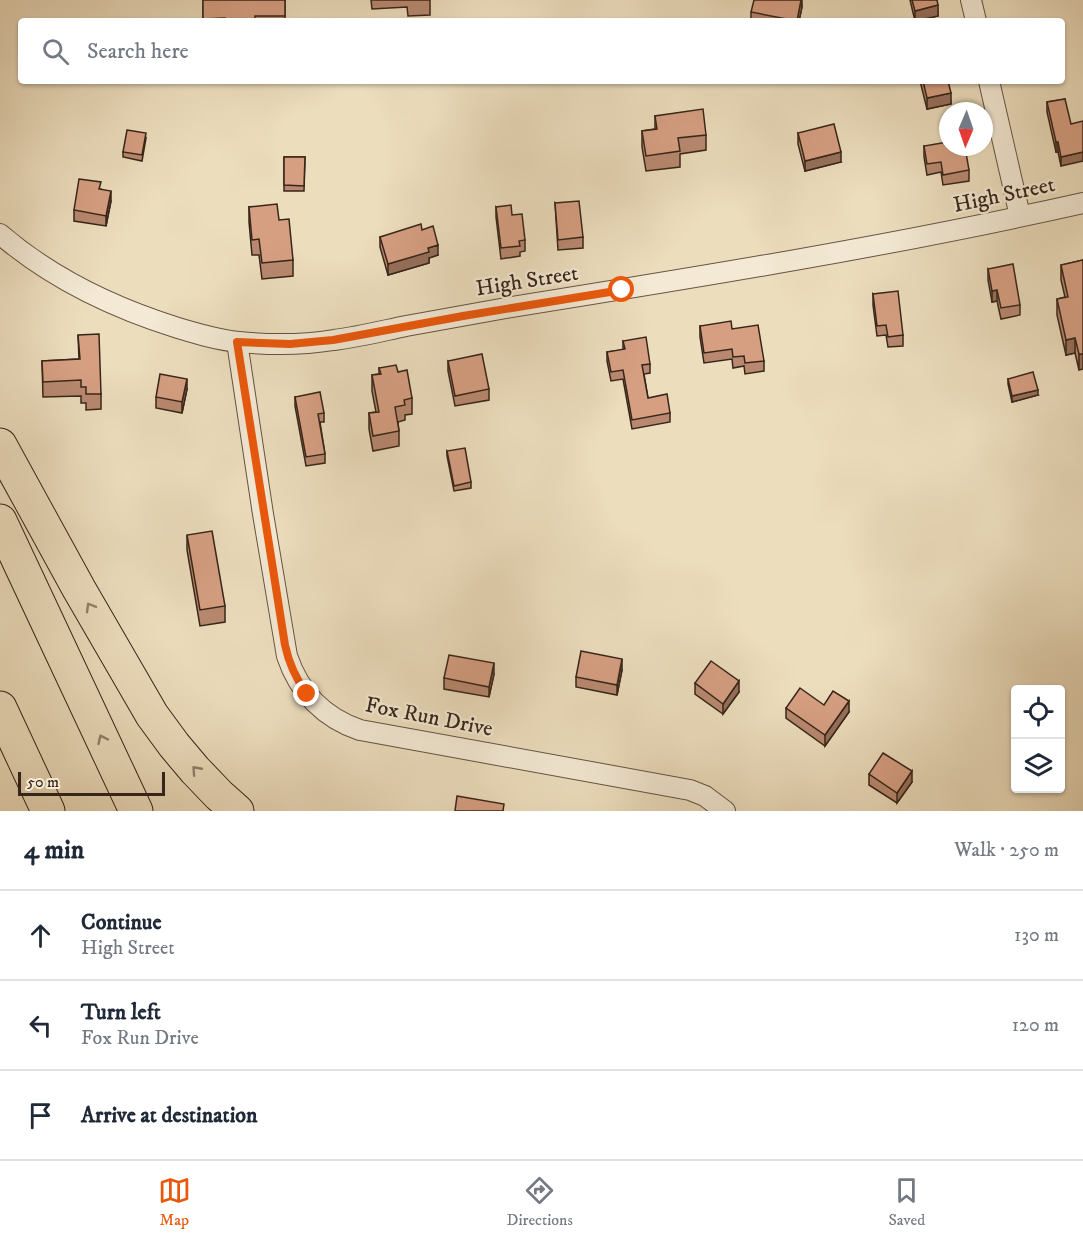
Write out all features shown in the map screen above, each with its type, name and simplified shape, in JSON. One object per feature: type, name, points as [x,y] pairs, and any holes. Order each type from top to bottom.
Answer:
[{"type":"highway","points":[[0,445],[152,715],[195,770],[237,811]]},
{"type":"highway","points":[[0,521],[136,811]]},
{"type":"highway","points":[[0,708],[48,811]]},
{"type":"highway","points":[[0,749],[24,811]]},
{"type":"street","points":[[971,0],[975,18]]},
{"type":"street","points":[[990,84],[1020,216]]},
{"type":"street","name":"High Street","points":[[0,234],[61,278],[137,314],[199,335],[237,342],[290,344],[333,340],[470,314],[874,246],[1083,203]]},
{"type":"street","name":"Fox Run Drive","points":[[237,342],[287,656],[300,686],[322,710],[350,727],[371,733],[690,790],[705,796],[725,811]]},
{"type":"building","points":[[203,0],[285,0],[285,16],[203,18]]},
{"type":"building","points":[[754,0],[801,0],[798,18],[782,18],[751,12]]},
{"type":"building","points":[[912,0],[937,0],[938,5],[915,11]]},
{"type":"building","points":[[924,84],[949,84],[951,93],[927,98]]},
{"type":"building","points":[[1065,99],[1071,124],[1083,121],[1083,152],[1061,157],[1047,102]]},
{"type":"building","points":[[703,109],[706,135],[678,138],[680,151],[646,156],[642,131],[657,129],[655,116]]},
{"type":"building","points":[[834,124],[841,152],[805,161],[798,133]]},
{"type":"building","points":[[127,130],[146,133],[142,155],[123,152]]},
{"type":"building","points":[[939,144],[939,156],[967,156],[969,170],[943,175],[941,162],[927,164],[924,146]]},
{"type":"building","points":[[284,157],[305,157],[304,186],[284,185]]},
{"type":"building","points":[[79,179],[101,182],[99,189],[111,191],[106,216],[74,210]]},
{"type":"building","points":[[579,201],[583,237],[558,240],[555,203]]},
{"type":"building","points":[[277,204],[279,220],[289,219],[293,260],[262,263],[259,239],[252,240],[249,207]]},
{"type":"building","points":[[511,205],[512,215],[522,214],[525,240],[519,241],[520,246],[501,248],[496,207]]},
{"type":"building","points":[[421,224],[422,230],[433,226],[438,245],[428,248],[429,252],[388,264],[380,237]]},
{"type":"building","points":[[1083,260],[1083,354],[1079,354],[1075,338],[1066,340],[1057,299],[1068,297],[1061,265]]},
{"type":"building","points":[[1013,264],[1020,305],[1001,308],[997,290],[992,291],[988,269]]},
{"type":"building","points":[[898,291],[903,335],[888,337],[886,325],[877,326],[873,294]]},
{"type":"building","points":[[731,321],[732,329],[758,325],[764,361],[745,363],[744,356],[733,357],[732,349],[704,353],[700,326]]},
{"type":"building","points":[[99,334],[101,394],[86,394],[86,387],[81,387],[81,380],[43,382],[42,361],[80,359],[78,335]]},
{"type":"building","points":[[646,337],[650,364],[642,365],[648,398],[667,394],[670,413],[632,420],[623,370],[611,372],[607,352],[625,349],[623,341]]},
{"type":"building","points":[[482,354],[489,389],[455,396],[448,361]]},
{"type":"building","points":[[396,365],[398,372],[407,370],[412,398],[404,400],[405,405],[395,407],[399,431],[373,436],[369,413],[379,412],[372,375],[381,374],[379,368]]},
{"type":"building","points":[[1033,372],[1038,390],[1012,396],[1008,379]]},
{"type":"building","points":[[160,374],[187,379],[182,402],[156,397]]},
{"type":"building","points":[[320,392],[324,413],[318,414],[325,454],[306,457],[295,397]]},
{"type":"building","points":[[465,448],[471,482],[454,486],[447,451]]},
{"type":"building","points":[[212,531],[225,606],[200,610],[187,535]]},
{"type":"building","points":[[581,651],[622,659],[617,685],[576,677]]},
{"type":"building","points":[[449,655],[494,663],[489,687],[444,678]]},
{"type":"building","points":[[711,661],[739,681],[723,704],[695,683]]},
{"type":"building","points":[[800,688],[824,705],[833,691],[849,701],[825,735],[786,708]]},
{"type":"building","points":[[883,753],[912,771],[897,793],[869,774]]},
{"type":"building","points":[[457,796],[504,804],[503,811],[455,811]]},
{"type":"route","points":[[307,694],[295,676],[287,656],[237,342],[290,344],[333,340],[622,290]]}]
